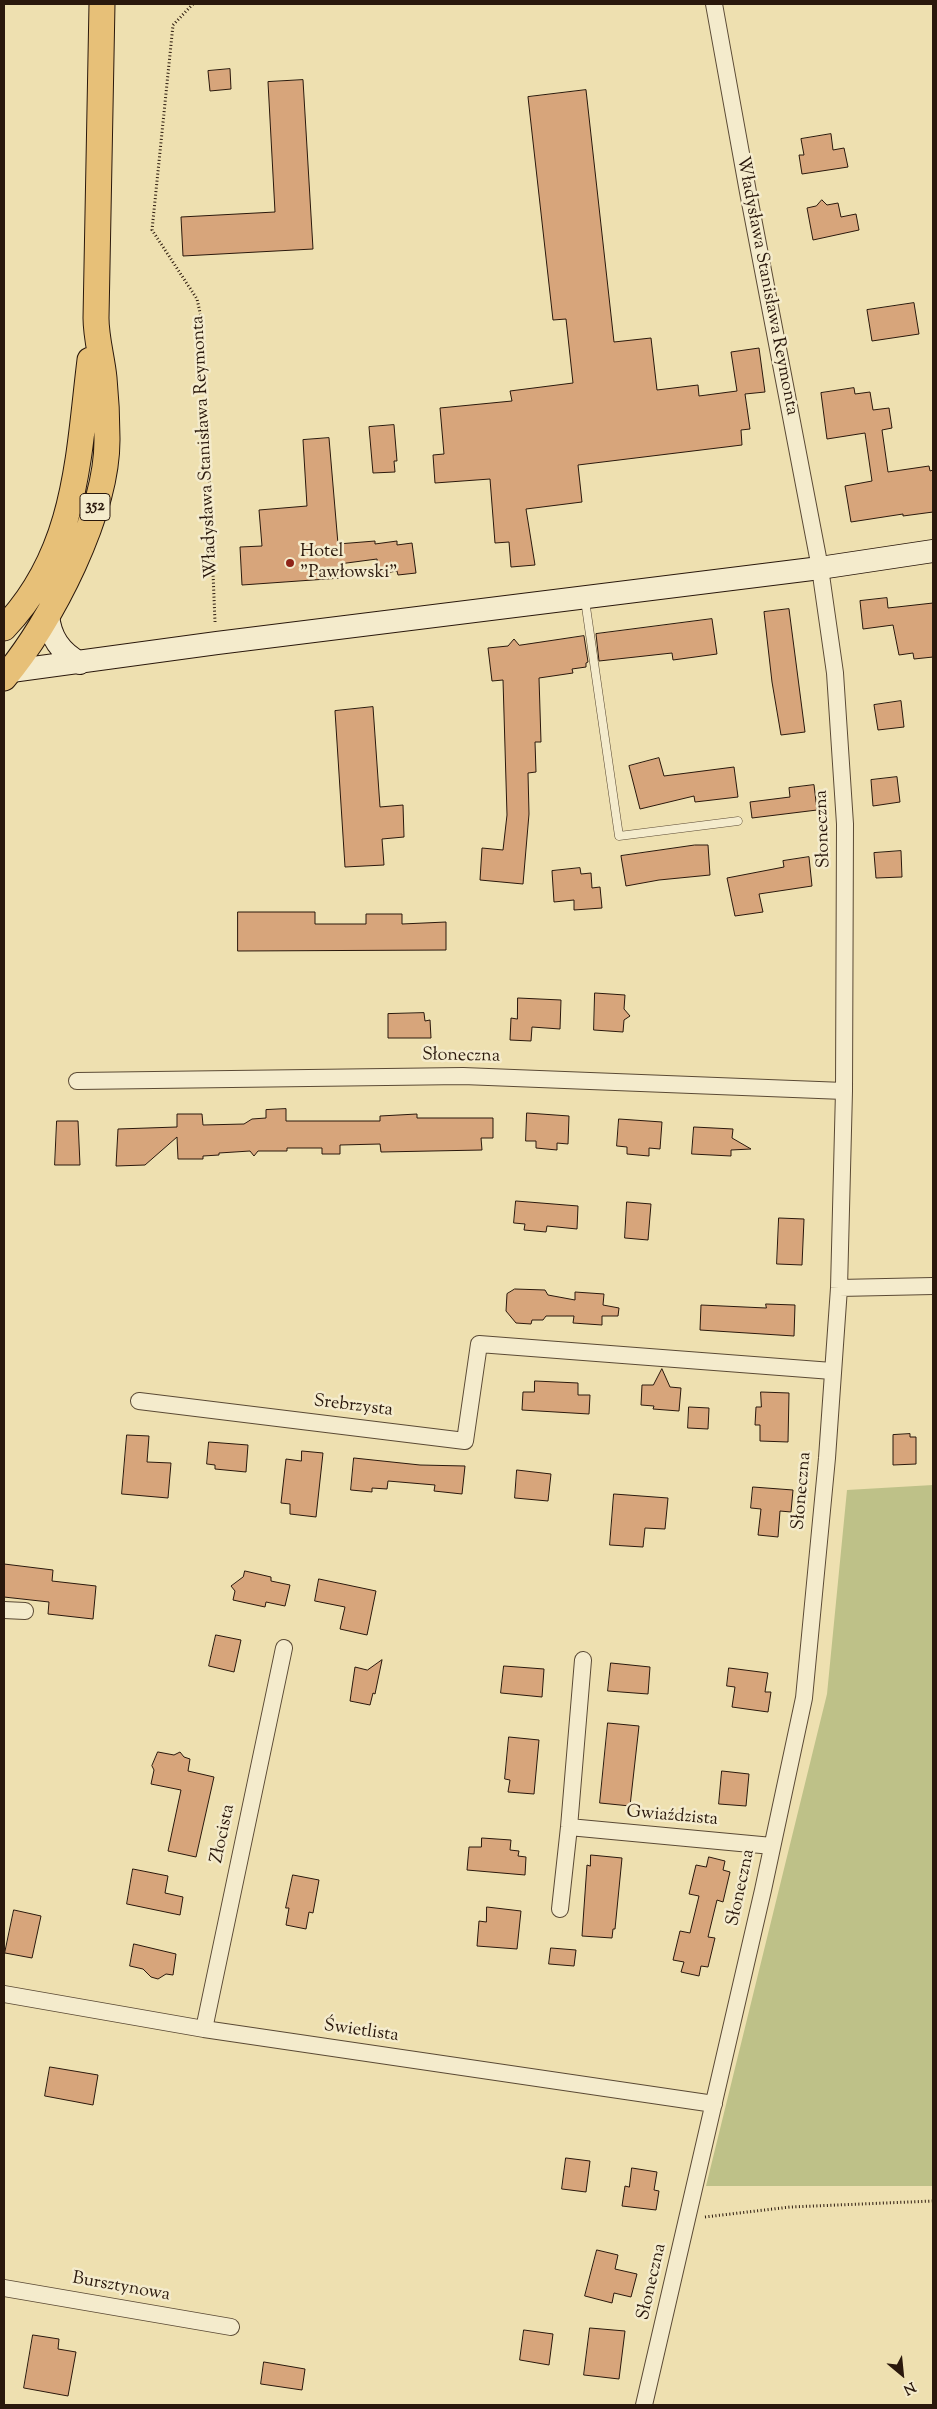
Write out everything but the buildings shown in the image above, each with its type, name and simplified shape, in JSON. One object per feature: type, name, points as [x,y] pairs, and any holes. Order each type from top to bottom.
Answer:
[{"type":"main road","name":"352","points":[[4,628],[36,589],[57,546],[78,472],[96,323],[102,4]]},
{"type":"main road","name":"352","points":[[6,674],[41,628],[48,615],[87,533],[98,499],[107,441],[104,378],[96,323]]},
{"type":"street","name":"Władysława Stanisława Reymonta","points":[[714,4],[820,568]]},
{"type":"street","points":[[6,674],[217,643],[820,568],[933,551]]},
{"type":"street","name":"Słoneczna","points":[[644,2405],[714,2104],[804,1698],[827,1458],[839,1288],[844,1091],[845,824],[835,673],[820,568]]},
{"type":"street","points":[[48,615],[51,633],[62,651],[80,662]]},
{"type":"street","name":"Słoneczna","points":[[77,1081],[463,1076],[844,1091]]},
{"type":"street","points":[[839,1288],[933,1286]]},
{"type":"street","name":"Srebrzysta","points":[[139,1401],[465,1441],[479,1344],[832,1371]]},
{"type":"street","points":[[4,1610],[25,1611]]},
{"type":"street","name":"Złocista","points":[[204,2029],[284,1648]]},
{"type":"street","points":[[560,1909],[583,1660]]},
{"type":"street","name":"Gwiaździsta","points":[[569,1827],[772,1846]]},
{"type":"street","name":"Świetlista","points":[[4,1994],[204,2029],[714,2104]]},
{"type":"street","name":"Bursztynowa","points":[[4,2288],[231,2327]]},
{"type":"lane","points":[[584,596],[619,836],[738,821]]},
{"type":"path","name":"Władysława Stanisława Reymonta","points":[[193,4],[172,25],[152,230],[196,298],[203,326],[217,643]]},
{"type":"path","points":[[688,2218],[790,2207],[933,2201]]},
{"type":"green space","points":[[933,1485],[933,2186],[706,2186],[827,1694],[847,1490]]},
{"type":"place","name":"Hotel \"Pawłowski\"","points":[[290,563]]}]
